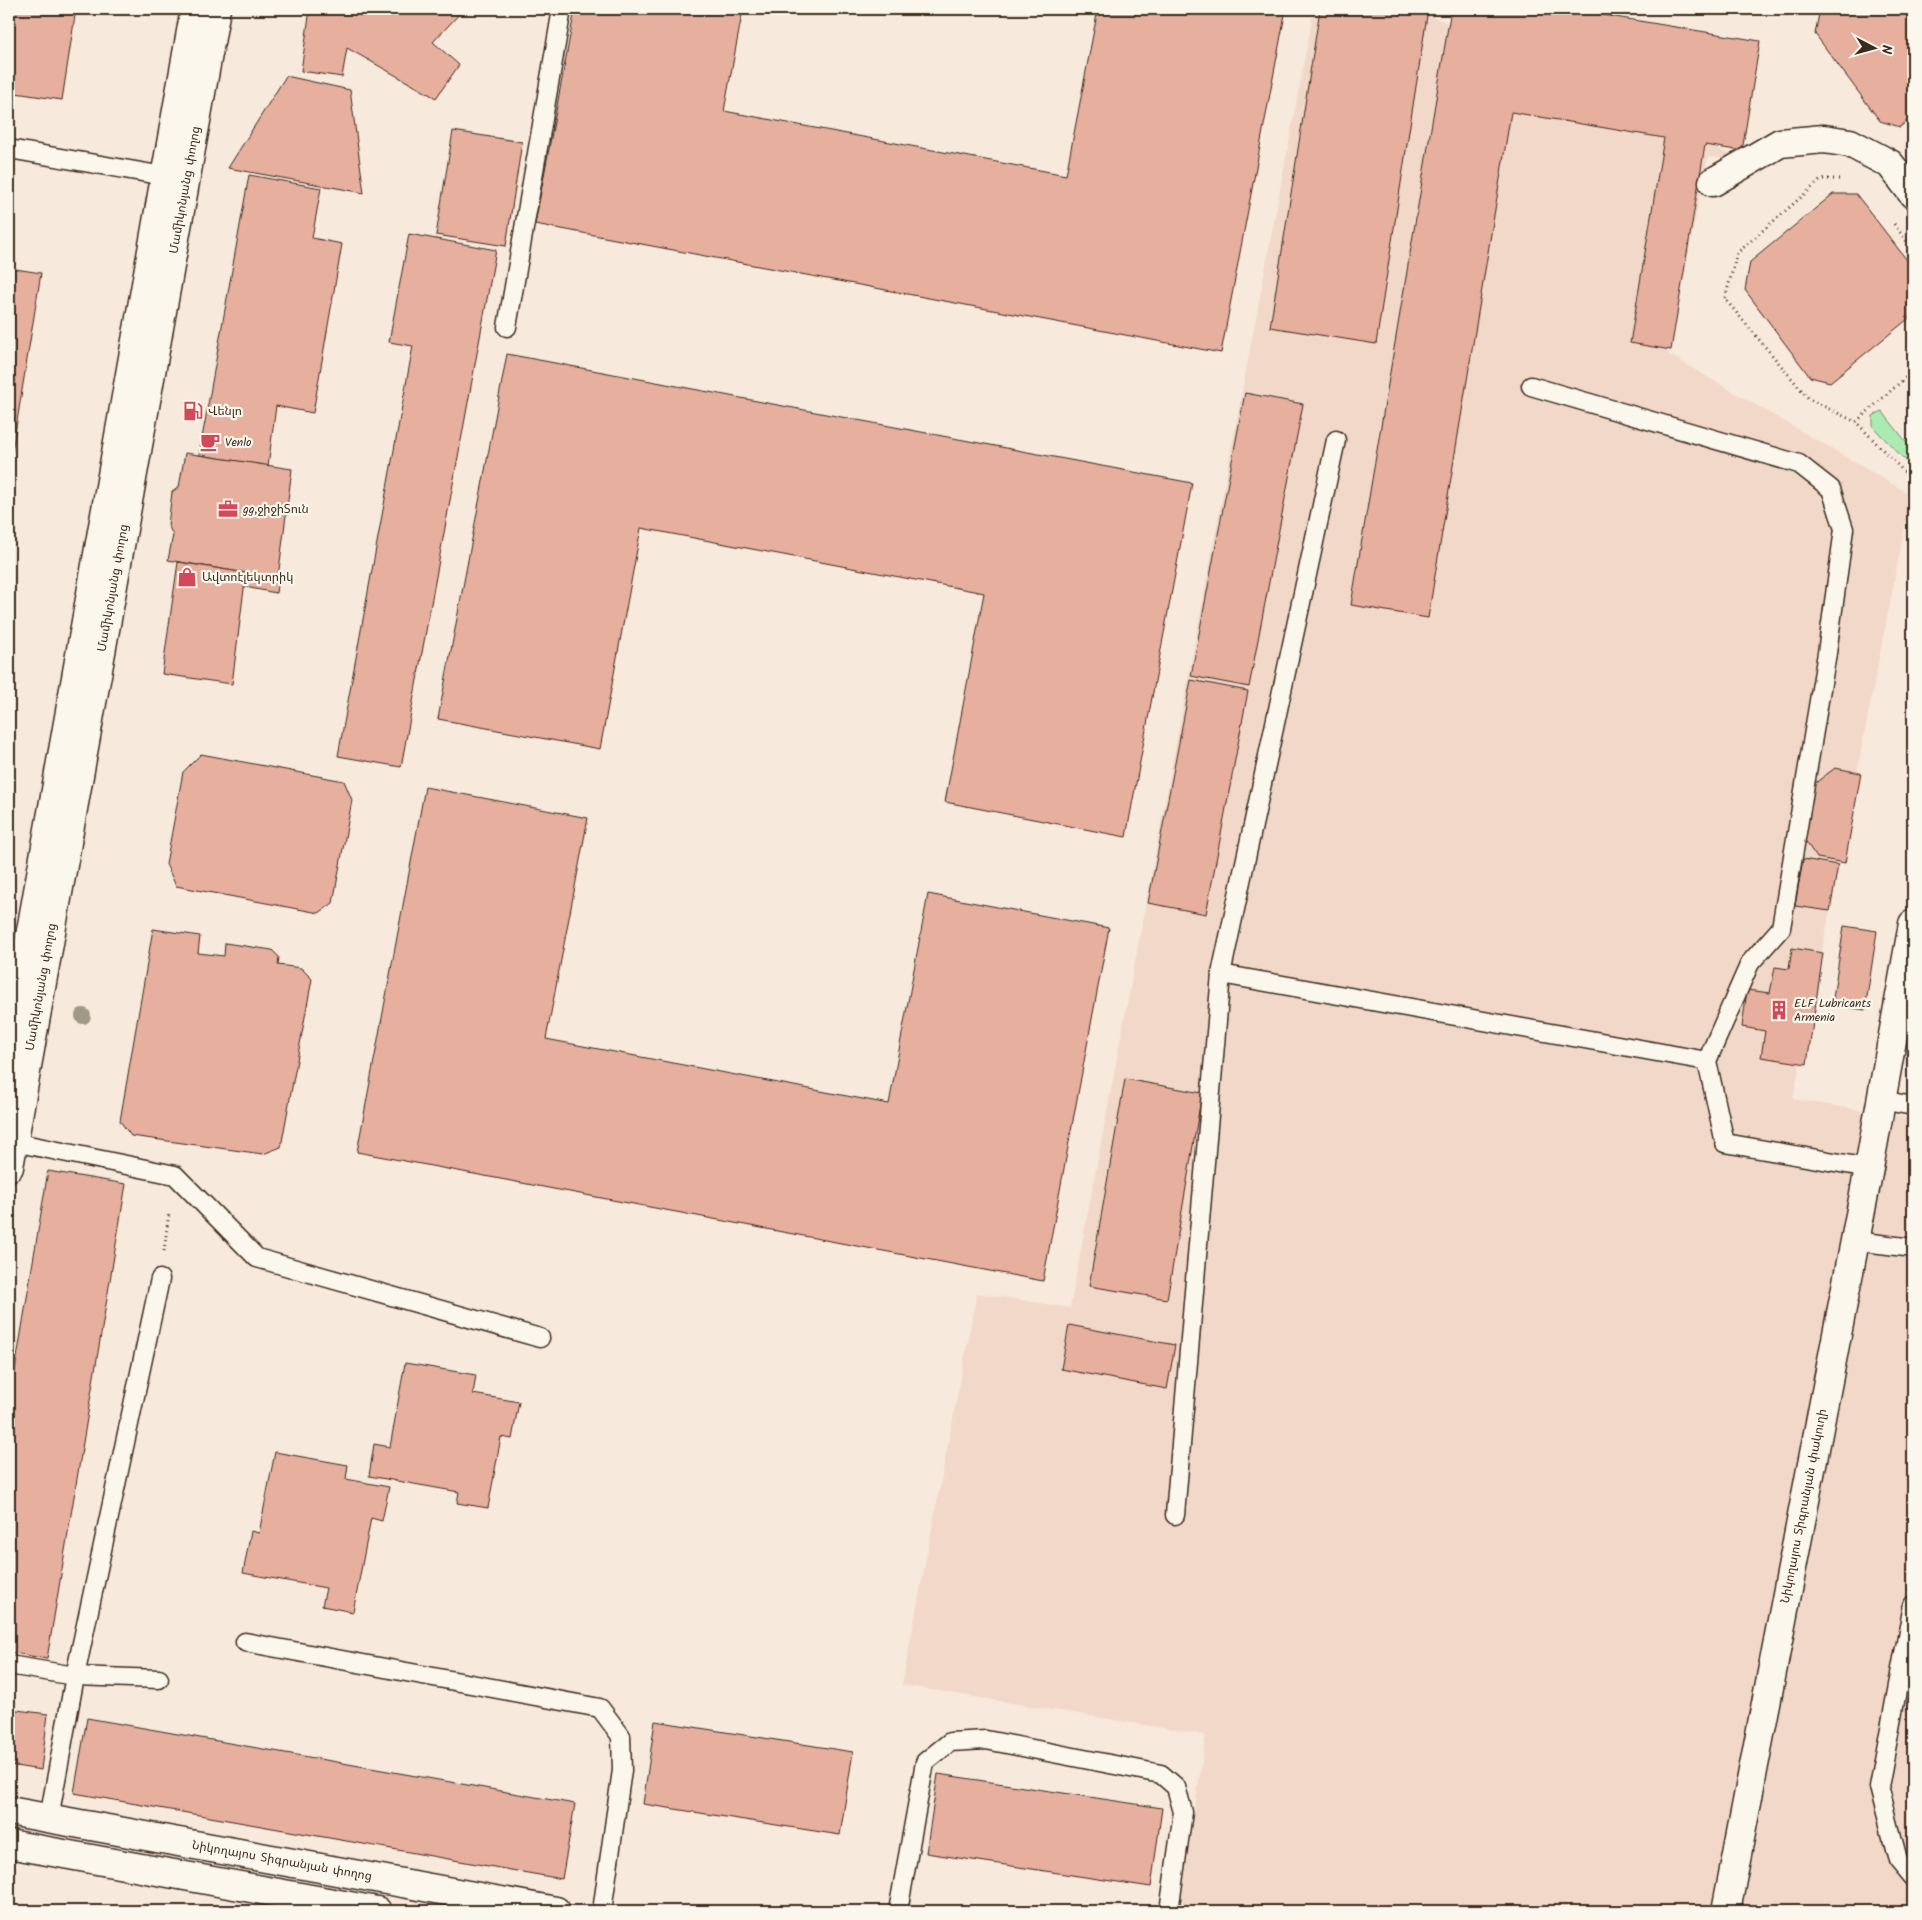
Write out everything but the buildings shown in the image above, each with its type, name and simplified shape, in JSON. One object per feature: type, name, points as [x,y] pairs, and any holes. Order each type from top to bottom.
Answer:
[{"type":"street","name":"Մամիկոնյանց փողոց","points":[[10,1150],[176,178],[195,9]]},
{"type":"street","name":"Մամիկոնյանց փողոց","points":[[9,1054],[176,178],[216,9]]},
{"type":"street","points":[[1713,182],[1780,142],[1824,139],[1850,143],[1890,164],[1913,194]]},
{"type":"street","name":"Նիկողայոս Տիգրանյան փակուղի","points":[[1726,1911],[1869,1168],[1913,924]]},
{"type":"street","name":"Նիկողայոս Տիգրանյան փողոց","points":[[9,1811],[556,1911]]},
{"type":"street","points":[[9,1844],[377,1911]]},
{"type":"lane","points":[[507,327],[562,9]]},
{"type":"lane","points":[[9,149],[176,178]]},
{"type":"lane","points":[[1531,386],[1799,464],[1831,489],[1844,529],[1827,653],[1781,928],[1750,963],[1707,1061],[1725,1144],[1869,1168]]},
{"type":"lane","points":[[1175,1515],[1221,974],[1336,440]]},
{"type":"lane","points":[[1221,974],[1707,1061]]},
{"type":"lane","points":[[1881,1100],[1913,1106]]},
{"type":"lane","points":[[10,1150],[175,1175],[257,1258],[540,1338]]},
{"type":"lane","points":[[1855,1241],[1913,1248]]},
{"type":"lane","points":[[49,1818],[75,1676],[160,1279]]},
{"type":"lane","points":[[1913,1605],[1880,1787],[1898,1860],[1913,1878]]},
{"type":"lane","points":[[245,1642],[600,1708],[621,1736],[622,1770],[602,1911]]},
{"type":"lane","points":[[9,1664],[75,1676],[159,1679]]},
{"type":"lane","points":[[898,1911],[925,1762],[950,1742],[986,1740],[1161,1774],[1176,1788],[1183,1812],[1169,1911]]},
{"type":"path","points":[[1848,180],[1822,179],[1737,253],[1725,299],[1809,399],[1856,422],[1913,481]]},
{"type":"path","points":[[1891,220],[1913,250]]},
{"type":"path","points":[[1856,422],[1913,371]]},
{"type":"path","points":[[160,1279],[175,1175]]},
{"type":"shaded area","points":[[1314,9],[1417,9],[1742,160],[1708,157],[1668,354],[1911,495],[1793,1099],[1913,1119],[1913,1911],[1179,1911],[1206,1735],[902,1685],[977,1293],[1070,1308]]},
{"type":"green space","points":[[1882,411],[1911,448],[1913,448],[1913,468],[1873,427],[1873,416]]},
{"type":"place","name":"Վենլո","points":[[193,411]]},
{"type":"place","name":"Venlo","points":[[210,442]]},
{"type":"place","name":"gg,ջիջիՏուն","points":[[228,509]]},
{"type":"place","name":"Ավտոէլեկտրիկ","points":[[187,577]]},
{"type":"place","name":"ELF Lubricants Armenia","points":[[1779,1010]]}]
